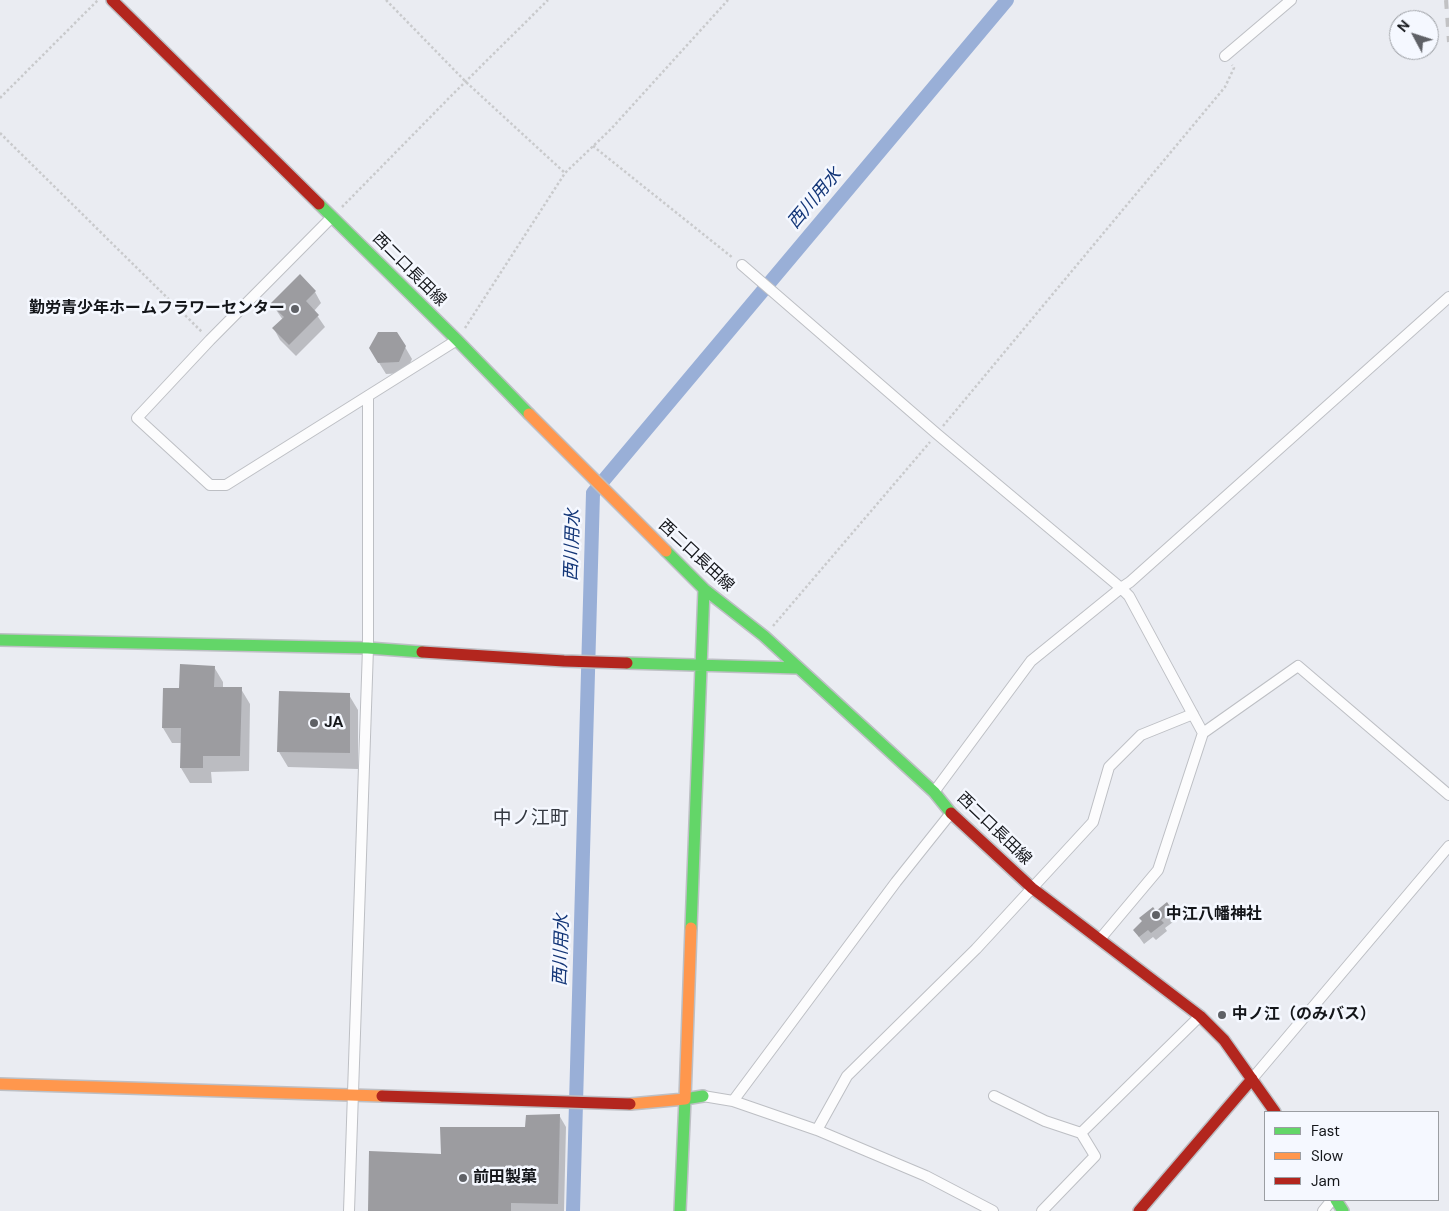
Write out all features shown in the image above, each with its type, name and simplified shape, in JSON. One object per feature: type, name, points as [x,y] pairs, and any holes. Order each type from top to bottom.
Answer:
[{"type":"street","name":"西二口長田線","points":[[112,0],[458,340],[569,455],[704,589],[764,636],[934,792],[951,813],[1032,888],[1200,1016],[1224,1040],[1274,1111]]},
{"type":"street","points":[[1225,56],[1291,0]]},
{"type":"street","points":[[332,216],[210,340],[137,418],[210,484],[226,485],[458,340]]},
{"type":"street","points":[[742,265],[937,434],[1129,596],[1203,734]]},
{"type":"street","points":[[934,792],[1031,661],[1130,582],[1449,296]]},
{"type":"street","points":[[349,1211],[368,648],[368,396]]},
{"type":"street","points":[[680,1211],[704,589]]},
{"type":"street","points":[[0,640],[368,648],[564,661],[797,668]]},
{"type":"street","points":[[1100,939],[1158,870],[1203,734],[1298,666],[1449,796]]},
{"type":"street","points":[[818,1130],[847,1076],[976,948],[1093,822],[1109,767],[1141,735],[1192,714]]},
{"type":"street","points":[[733,1101],[896,882],[951,813]]},
{"type":"street","points":[[1139,1211],[1449,846]]},
{"type":"street","points":[[1081,1133],[1200,1016]]},
{"type":"street","points":[[0,1084],[632,1104],[703,1096],[733,1101],[818,1130],[926,1176],[993,1211]]},
{"type":"street","points":[[994,1096],[1046,1121],[1081,1133],[1095,1156],[1042,1211]]},
{"type":"street","points":[[1323,1211],[1333,1201]]},
{"type":"street","points":[[1335,1201],[1343,1211]]},
{"type":"path","points":[[0,98],[98,0]]},
{"type":"path","points":[[386,0],[466,82],[565,173]]},
{"type":"path","points":[[332,216],[548,0]]},
{"type":"path","points":[[458,340],[565,173],[611,128],[728,0]]},
{"type":"path","points":[[764,636],[937,434],[1225,87],[1234,68],[1225,56]]},
{"type":"path","points":[[0,133],[210,340]]},
{"type":"path","points":[[592,146],[742,265]]},
{"type":"building","name":"勤労青少年ホームフラワーセンター","points":[[300,274],[316,291],[306,301],[319,315],[289,345],[272,328],[284,317],[270,304]]},
{"type":"building","points":[[378,332],[397,332],[406,346],[399,362],[378,363],[369,348]]},
{"type":"building","points":[[180,664],[215,666],[214,687],[242,687],[240,756],[203,756],[203,768],[180,768],[181,728],[162,728],[163,688],[179,688]]},
{"type":"building","name":"JA","points":[[279,691],[350,693],[350,753],[277,752]]},
{"type":"building","name":"中江八幡神社","points":[[1167,902],[1173,911],[1161,920],[1164,923],[1151,933],[1148,930],[1139,937],[1133,930],[1142,921],[1139,918],[1153,907],[1156,911]]},
{"type":"building","name":"前田製菓","points":[[560,1114],[558,1204],[511,1203],[511,1211],[368,1211],[369,1151],[441,1154],[440,1127],[525,1127],[526,1115]]},
{"type":"waterway","name":"西川用水","points":[[573,1211],[593,493],[1007,0]]},
{"type":"railway","points":[[1446,0],[1449,42]]},
{"type":"traffic: fast","points":[[319,204],[529,414]]},
{"type":"traffic: fast","points":[[666,551],[704,589],[764,636],[934,792],[951,813]]},
{"type":"traffic: fast","points":[[691,928],[704,589]]},
{"type":"traffic: fast","points":[[0,640],[368,648],[422,652]]},
{"type":"traffic: fast","points":[[627,663],[797,668]]},
{"type":"traffic: fast","points":[[680,1211],[685,1099],[703,1096]]},
{"type":"traffic: fast","points":[[1337,1201],[1343,1211]]},
{"type":"traffic: slow","points":[[529,414],[666,551]]},
{"type":"traffic: slow","points":[[630,1104],[685,1099],[691,928]]},
{"type":"traffic: slow","points":[[0,1084],[382,1096]]},
{"type":"traffic: jam","points":[[112,0],[319,204]]},
{"type":"traffic: jam","points":[[422,652],[627,663]]},
{"type":"traffic: jam","points":[[951,813],[1032,888],[1200,1016],[1224,1040],[1274,1111]]},
{"type":"traffic: jam","points":[[1139,1211],[1252,1079]]},
{"type":"traffic: jam","points":[[382,1096],[630,1104]]},
{"type":"place","name":"勤労青少年ホームフラワーセンター","points":[[295,309]]},
{"type":"place","name":"JA","points":[[314,723]]},
{"type":"place","name":"中江八幡神社","points":[[1156,915]]},
{"type":"place","name":"中ノ江（のみバス）","points":[[1222,1015]]},
{"type":"place","name":"前田製菓","points":[[463,1178]]},
{"type":"district","name":"中ノ江町","points":[[531,819]]}]
